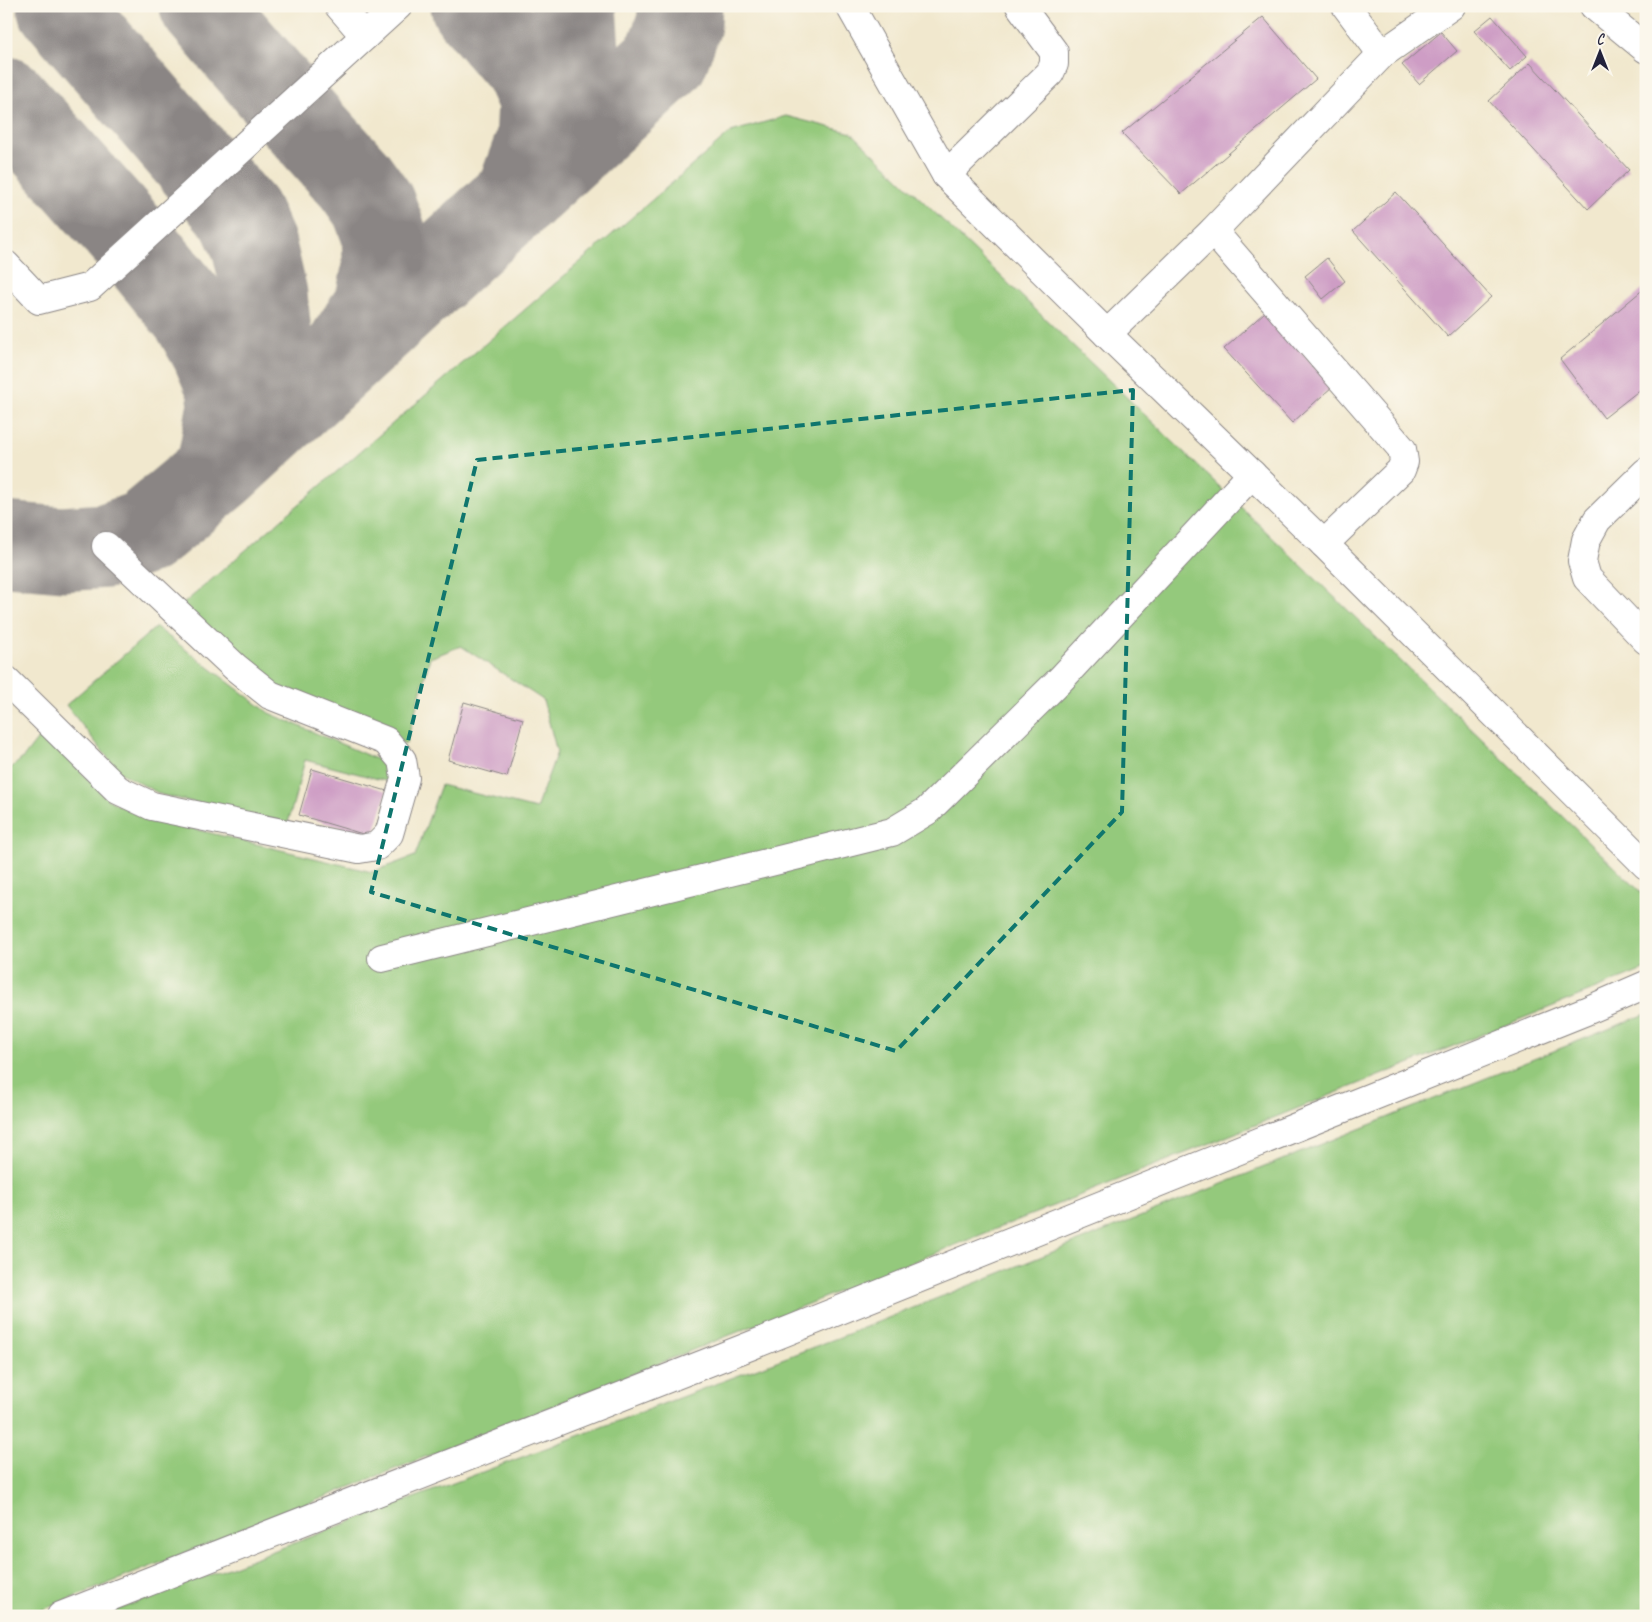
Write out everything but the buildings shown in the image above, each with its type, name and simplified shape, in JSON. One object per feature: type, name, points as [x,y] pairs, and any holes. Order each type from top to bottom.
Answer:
[{"type":"lane","points":[[339,6],[365,36]]},
{"type":"lane","points":[[6,265],[39,300],[90,287],[398,6]]},
{"type":"lane","points":[[850,6],[946,175],[1324,544],[1646,865]]},
{"type":"lane","points":[[946,175],[1050,73],[1054,64],[1054,52],[1020,6]]},
{"type":"lane","points":[[1346,6],[1382,54]]},
{"type":"lane","points":[[1107,334],[1213,231],[1382,54],[1452,6]]},
{"type":"lane","points":[[1594,6],[1646,48]]},
{"type":"lane","points":[[1213,231],[1402,449],[1404,462],[1401,470],[1324,544]]},
{"type":"lane","points":[[1646,472],[1598,520],[1586,540],[1582,561],[1587,578],[1646,640]]},
{"type":"lane","points":[[382,958],[892,832],[927,811],[1054,686],[1252,474]]},
{"type":"lane","points":[[6,680],[118,790],[152,806],[359,849],[377,846],[389,834],[404,778],[402,760],[386,741],[270,695],[234,667],[106,546]]},
{"type":"lane","points":[[61,1616],[759,1342],[1577,1015],[1646,985]]},
{"type":"highlighted area","points":[[1133,390],[1122,812],[896,1051],[371,892],[477,460]]},
{"type":"green space","points":[[786,116],[852,133],[1646,897],[1646,969],[27,1616],[6,1616],[6,772],[23,758],[43,732],[107,799],[140,816],[372,872],[415,856],[441,785],[536,809],[557,752],[543,700],[461,646],[430,658],[406,744],[279,691],[182,605],[731,132]]},
{"type":"green space","points":[[156,627],[269,713],[390,765],[401,785],[305,760],[288,823],[162,795],[119,772],[66,705]]},
{"type":"green space","points":[[1646,1014],[1646,1616],[101,1616],[848,1334]]},
{"type":"taxiway","points":[[59,6],[240,215],[254,246],[265,294],[270,343],[259,390],[227,452]]},
{"type":"taxiway","points":[[202,6],[355,180],[373,205],[384,234],[385,266],[377,304],[350,346]]},
{"type":"taxiway","points":[[473,6],[525,67],[540,100],[538,141],[519,193]]},
{"type":"taxiway","points":[[555,152],[570,111],[577,50],[574,6]]},
{"type":"taxiway","points":[[6,544],[62,549],[106,546],[145,532],[218,471],[666,59],[679,24],[680,6]]},
{"type":"taxiway","points":[[6,99],[136,245],[194,316],[213,350],[232,394],[221,455]]}]
